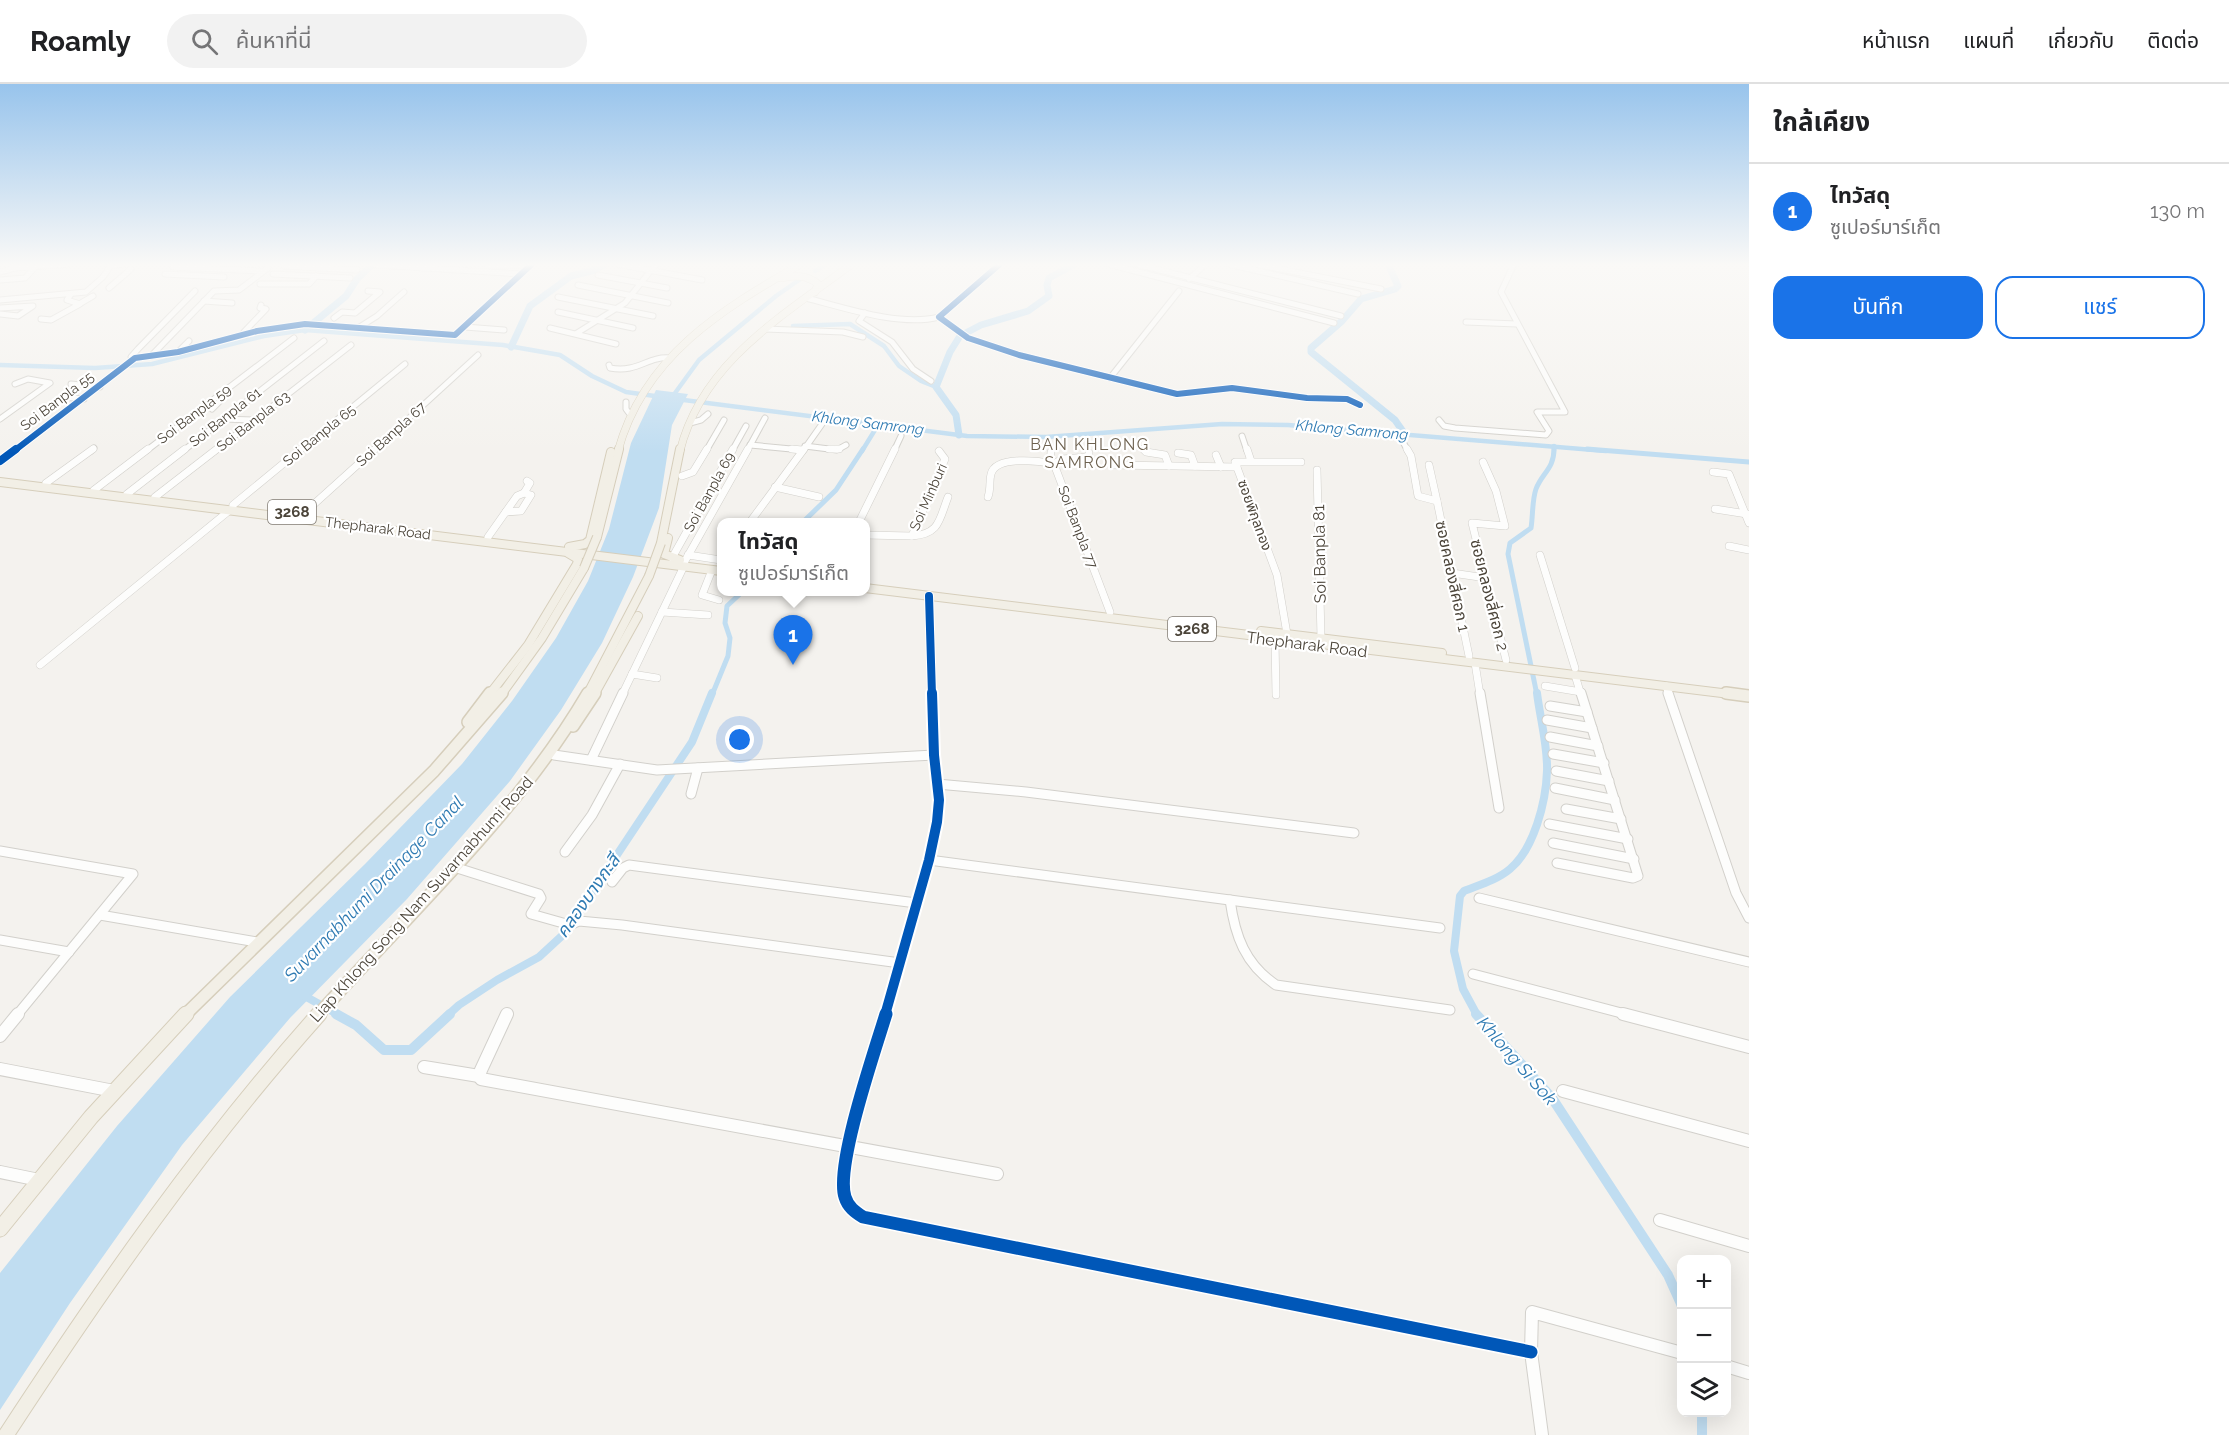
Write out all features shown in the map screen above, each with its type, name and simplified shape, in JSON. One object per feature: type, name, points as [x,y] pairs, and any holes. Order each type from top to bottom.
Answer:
[{"type":"main road","points":[[424,779],[515,662],[577,564],[578,559],[568,550],[590,540],[613,446],[632,410],[652,378],[670,358],[705,327]]},
{"type":"main road","name":"Liap Khlong Song Nam Suvarnabhumi Road","points":[[6,1435],[62,1350],[163,1206],[248,1096],[327,1004],[454,867],[532,776],[576,709],[629,619],[649,576],[668,518],[681,446],[691,420],[710,386],[742,349],[768,327]]},
{"type":"main road","points":[[0,1229],[39,1180],[168,1032],[460,743],[498,698],[561,609],[584,568],[608,504],[619,447],[632,410]]},
{"type":"main road","points":[[682,561],[664,554],[663,549],[671,531],[691,420]]},
{"type":"main road","name":"Thepharak Road","points":[[0,478],[231,508],[303,514],[488,537],[568,550]]},
{"type":"main road","name":"Thepharak Road","points":[[0,482],[124,495],[660,561],[682,561],[717,569]]},
{"type":"main road","points":[[532,776],[554,755],[587,708],[621,649],[658,571],[682,561]]},
{"type":"main road","name":"Thepharak Road","points":[[870,583],[1110,612],[1157,622],[1275,640],[1544,668],[1749,696]]},
{"type":"main road","name":"Thepharak Road","points":[[870,589],[1157,622],[1321,638],[1472,660],[1506,660],[1518,665]]},
{"type":"main road","name":"Thepharak Road","points":[[1575,672],[1749,690]]},
{"type":"street","name":"Soi Banpla 55","points":[[0,461],[116,374],[160,327]]},
{"type":"street","points":[[151,356],[179,327]]},
{"type":"street","points":[[246,335],[244,332],[249,327]]},
{"type":"street","points":[[130,361],[286,327]]},
{"type":"street","points":[[347,327],[455,334],[465,327]]},
{"type":"street","points":[[430,334],[436,327]]},
{"type":"street","points":[[466,327],[504,330]]},
{"type":"street","points":[[577,333],[586,327]]},
{"type":"street","points":[[629,327],[633,328]]},
{"type":"street","points":[[869,327],[892,342],[913,369],[932,381]]},
{"type":"street","points":[[953,327],[968,338],[1039,362],[1177,394],[1232,388],[1307,398],[1347,399],[1360,405]]},
{"type":"street","points":[[1110,378],[1150,327]]},
{"type":"street","points":[[1439,420],[1443,426],[1455,428],[1538,435],[1549,433],[1537,412],[1565,412],[1519,327]]},
{"type":"street","points":[[549,328],[616,344]]},
{"type":"street","points":[[765,329],[843,332],[863,337]]},
{"type":"street","name":"Soi Banpla 59","points":[[94,490],[294,338]]},
{"type":"street","points":[[178,352],[189,341]]},
{"type":"street","name":"Soi Banpla 61","points":[[124,495],[324,341]]},
{"type":"street","name":"Soi Banpla 63","points":[[155,497],[351,345]]},
{"type":"street","name":"Soi Banpla 67","points":[[303,514],[478,355]]},
{"type":"street","points":[[609,365],[619,370],[633,371],[658,357],[670,358]]},
{"type":"street","name":"Soi Banpla 65","points":[[40,665],[405,364]]},
{"type":"street","points":[[0,419],[50,383],[28,379],[15,384]]},
{"type":"street","points":[[411,415],[419,412],[451,383]]},
{"type":"street","points":[[71,384],[100,387]]},
{"type":"street","points":[[212,409],[222,399],[219,395]]},
{"type":"street","points":[[62,398],[84,399]]},
{"type":"street","points":[[626,402],[632,410]]},
{"type":"street","points":[[691,420],[702,420],[708,414]]},
{"type":"street","points":[[591,760],[662,612],[682,561],[765,418]]},
{"type":"street","points":[[223,419],[253,420]]},
{"type":"street","points":[[682,476],[693,472],[724,420]]},
{"type":"street","points":[[753,518],[822,424]]},
{"type":"street","name":"Soi Banpla 69","points":[[682,561],[746,426]]},
{"type":"street","points":[[861,518],[901,436]]},
{"type":"street","points":[[1242,436],[1251,461]]},
{"type":"street","name":"ซอยคลองสี่ศอก 1","points":[[1403,442],[1411,456],[1418,496],[1437,501],[1472,660],[1499,808]]},
{"type":"street","points":[[750,445],[837,450],[846,445]]},
{"type":"street","points":[[46,483],[94,448]]},
{"type":"street","points":[[1143,449],[1146,452],[1165,455],[1169,466]]},
{"type":"street","name":"Soi Minburi","points":[[870,535],[912,536],[945,459],[939,451]]},
{"type":"street","points":[[1051,452],[1052,463]]},
{"type":"street","points":[[988,497],[992,483],[989,480],[990,473],[998,464],[1017,460],[1052,463],[1062,459],[1088,457],[1089,453]]},
{"type":"street","points":[[1178,453],[1191,455],[1195,466]]},
{"type":"street","points":[[1216,455],[1221,467]]},
{"type":"street","name":"ซอยพิกุลทอง","points":[[1287,634],[1277,575],[1236,461],[1301,462]]},
{"type":"street","name":"ซอยคลองสี่ศอก 2","points":[[1483,462],[1496,491],[1505,526],[1472,523],[1506,660]]},
{"type":"street","name":"Soi Banpla 77","points":[[1052,463],[1110,612]]},
{"type":"street","points":[[1114,465],[1237,467]]},
{"type":"street","points":[[1429,465],[1437,501]]},
{"type":"street","name":"Soi Banpla 81","points":[[1317,470],[1321,638]]},
{"type":"street","points":[[1713,472],[1729,474],[1749,523]]},
{"type":"street","points":[[524,493],[530,483],[527,481]]},
{"type":"street","points":[[775,487],[819,497]]},
{"type":"street","points":[[488,537],[517,496],[529,493],[530,496],[521,511],[506,512]]},
{"type":"street","points":[[912,536],[926,535],[935,530],[948,497]]},
{"type":"street","points":[[1715,509],[1747,514]]},
{"type":"street","points":[[1729,546],[1749,550]]},
{"type":"street","points":[[1540,555],[1638,876],[1636,878],[1557,863]]},
{"type":"street","points":[[682,561],[717,560]]},
{"type":"street","points":[[717,571],[702,595],[718,600]]},
{"type":"street","points":[[1452,573],[1486,578]]},
{"type":"street","points":[[929,596],[938,810],[929,860],[848,1147],[843,1194],[845,1202],[853,1212],[863,1216],[1531,1352]]},
{"type":"street","points":[[662,612],[708,615]]},
{"type":"street","points":[[1275,640],[1276,695]]},
{"type":"street","points":[[632,674],[657,678]]},
{"type":"street","points":[[1545,686],[1581,692]]},
{"type":"street","points":[[1666,686],[1736,893],[1749,918]]},
{"type":"street","points":[[1550,706],[1587,712]]},
{"type":"street","points":[[1547,720],[1592,728]]},
{"type":"street","points":[[1550,737],[1598,746]]},
{"type":"street","points":[[1553,754],[1604,763]]},
{"type":"street","points":[[554,755],[657,770],[934,755]]},
{"type":"street","points":[[565,852],[592,815],[620,764]]},
{"type":"street","points":[[691,794],[698,768]]},
{"type":"street","points":[[1556,771],[1609,781]]},
{"type":"street","points":[[937,784],[1026,792],[1354,833]]},
{"type":"street","points":[[1555,788],[1615,800]]},
{"type":"street","points":[[1566,809],[1621,819]]},
{"type":"street","points":[[1549,824],[1628,839]]},
{"type":"street","points":[[1553,843],[1634,859]]},
{"type":"street","points":[[0,851],[133,873],[0,1036]]},
{"type":"street","points":[[929,860],[1440,928]]},
{"type":"street","points":[[612,882],[623,868],[629,865],[916,903]]},
{"type":"street","points":[[454,867],[539,894],[540,898],[531,914],[566,924],[579,921],[622,925],[900,963]]},
{"type":"street","points":[[1479,898],[1749,962]]},
{"type":"street","points":[[1230,900],[1234,929],[1243,952],[1265,978],[1276,985],[1450,1010]]},
{"type":"street","points":[[99,915],[257,942]]},
{"type":"street","points":[[0,940],[69,952]]},
{"type":"street","points":[[1473,974],[1749,1047]]},
{"type":"street","points":[[479,1076],[507,1014]]},
{"type":"street","points":[[424,1067],[479,1076],[489,1081],[997,1174]]},
{"type":"street","points":[[0,1069],[116,1092]]},
{"type":"street","points":[[1563,1091],[1749,1141]]},
{"type":"street","points":[[0,1172],[39,1180]]},
{"type":"street","points":[[1660,1220],[1749,1246]]},
{"type":"street","points":[[1542,1435],[1531,1352],[1532,1312],[1540,1312],[1677,1352]]},
{"type":"street","points":[[1731,1368],[1749,1373]]},
{"type":"water","name":"Suvarnabhumi Drainage Canal","points":[[656,390],[688,394],[672,425],[659,508],[633,577],[602,643],[561,710],[510,781],[407,899],[290,1018],[182,1145],[70,1303],[0,1410],[0,1273],[117,1126],[230,997],[365,864],[462,764],[512,701],[556,638],[588,581],[609,529],[631,443]]},
{"type":"waterway","points":[[305,330],[309,327]]},
{"type":"waterway","points":[[511,347],[520,327]]},
{"type":"waterway","points":[[670,400],[699,360],[739,327]]},
{"type":"waterway","points":[[855,327],[884,346],[899,366],[921,381],[936,387]]},
{"type":"waterway","points":[[959,435],[956,415],[936,387],[950,352],[960,336],[977,327]]},
{"type":"waterway","points":[[1335,327],[1311,348],[1311,352],[1395,420],[1404,433]]},
{"type":"waterway","name":"Khlong Samrong","points":[[0,365],[95,368],[152,364],[264,336],[305,330],[503,345],[560,355],[592,376],[626,392],[662,397]]},
{"type":"waterway","name":"Khlong Samrong","points":[[676,399],[967,436],[1046,437],[1222,424],[1288,425],[1554,447]]},
{"type":"waterway","points":[[862,451],[878,425]]},
{"type":"waterway","name":"Khlong Samrong","points":[[1554,447],[1606,451]]},
{"type":"waterway","points":[[807,518],[836,490],[863,449]]},
{"type":"waterway","name":"Khlong Si Sok","points":[[1537,695],[1508,554],[1510,543],[1531,528],[1535,493],[1550,466],[1554,449]]},
{"type":"waterway","name":"Khlong Samrong","points":[[1587,449],[1749,462]]},
{"type":"waterway","name":"คลองบางกะสี","points":[[712,695],[728,656],[730,638],[725,623],[727,606],[738,596]]},
{"type":"waterway","name":"คลองบางกะสี","points":[[448,1015],[497,980],[539,957],[565,933],[692,742],[712,693]]},
{"type":"waterway","name":"Khlong Si Sok","points":[[1477,1015],[1463,989],[1454,951],[1460,896],[1464,891],[1494,879],[1510,869],[1526,850],[1537,824],[1544,797],[1547,771],[1537,693]]},
{"type":"waterway","name":"คลองบางกะสี","points":[[301,994],[339,1015]]},
{"type":"waterway","name":"คลองบางกะสี","points":[[336,1014],[356,1025],[384,1050],[411,1050],[450,1014]]},
{"type":"waterway","name":"Khlong Si Sok","points":[[1476,1014],[1552,1098],[1668,1275],[1677,1295]]},
{"type":"waterway","name":"Khlong Si Sok","points":[[1702,1417],[1702,1435]]},
{"type":"cycle path","points":[[0,461],[135,358],[178,352],[257,331],[284,327]]},
{"type":"cycle path","points":[[347,327],[455,335],[464,327]]},
{"type":"cycle path","points":[[953,327],[968,338],[1019,355],[1177,394],[1232,388],[1307,398],[1347,399],[1360,405]]},
{"type":"cycle path","points":[[929,596],[934,755],[939,800],[937,822],[929,860],[848,1147],[843,1187],[848,1204],[863,1217],[1531,1352]]},
{"type":"place","name":"ไทวัสดุ","points":[[793,665]]},
{"type":"district","name":"BAN KHLONG SAMRONG","points":[[1090,453]]}]
